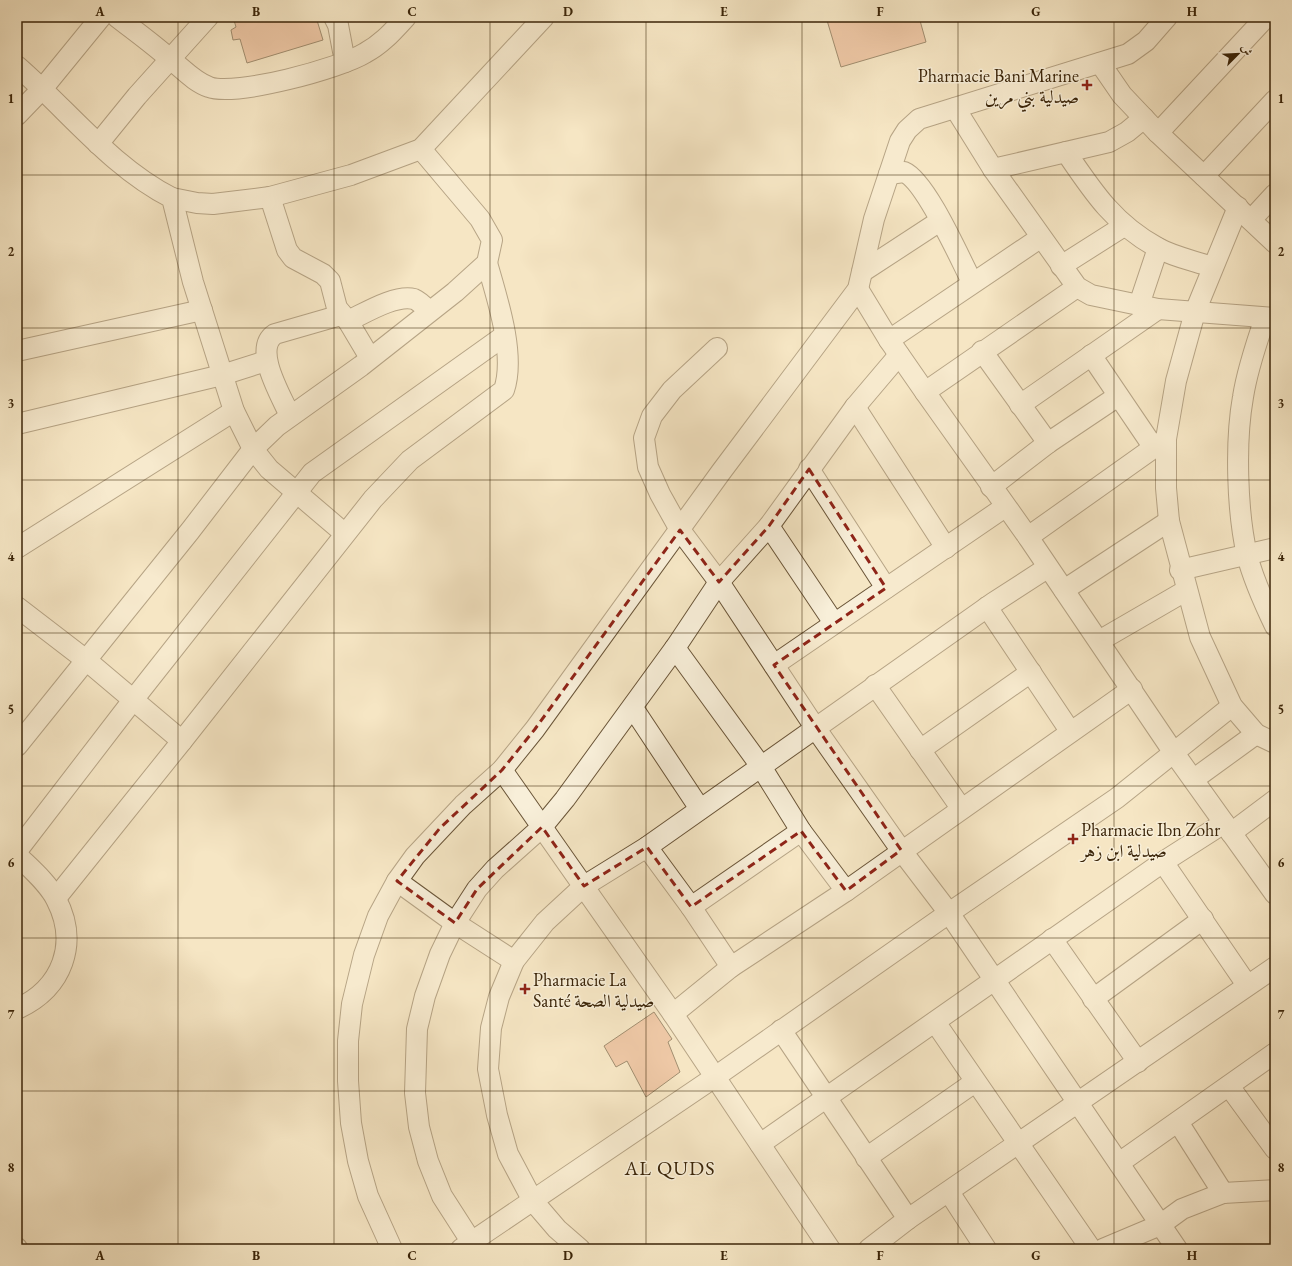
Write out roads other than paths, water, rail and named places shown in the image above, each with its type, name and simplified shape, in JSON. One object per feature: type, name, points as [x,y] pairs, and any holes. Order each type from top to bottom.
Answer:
[{"type":"street","points":[[17,115],[42,88],[101,17]]},
{"type":"street","points":[[117,17],[170,58],[187,74],[210,88],[234,89],[276,83],[345,62],[365,54],[383,42],[406,17]]},
{"type":"street","points":[[98,144],[170,58],[208,17]]},
{"type":"street","points":[[334,17],[338,25],[345,62]]},
{"type":"street","points":[[17,66],[42,88],[98,144],[139,179],[172,198],[197,203],[213,204],[270,197],[351,175],[421,149],[544,17]]},
{"type":"street","points":[[1167,17],[1146,41],[1128,54],[918,119],[907,130],[900,141],[874,219],[860,280],[894,348],[1005,507],[1028,537],[1047,568],[1064,590],[1132,689],[1174,753],[1273,887]]},
{"type":"street","points":[[1158,133],[1266,17]]},
{"type":"street","points":[[1100,63],[1122,95],[1158,133],[1275,243]]},
{"type":"street","points":[[1204,176],[1275,100]]},
{"type":"street","points":[[955,108],[1040,238],[1077,287],[1091,295],[1148,307],[1270,318],[1243,398],[1238,462],[1247,555],[1261,595],[1275,626]]},
{"type":"street","points":[[993,168],[1109,142],[1127,132],[1144,118]]},
{"type":"street","points":[[56,898],[373,499],[410,460],[504,390],[508,376],[504,336],[500,312],[487,263],[492,240],[480,219],[421,149]]},
{"type":"street","points":[[1066,152],[1097,197],[1124,226],[1158,248],[1212,267]]},
{"type":"street","points":[[889,174],[904,172],[908,174],[930,202],[972,282]]},
{"type":"street","points":[[1275,194],[1244,213],[1212,267],[1195,312],[1160,443],[1166,488],[1168,521],[1180,570],[1200,637],[1232,706],[1256,734],[1275,743]]},
{"type":"street","points":[[270,197],[287,250],[293,258],[323,274],[330,281],[337,308],[370,358]]},
{"type":"street","points":[[172,198],[202,310],[222,375],[234,411],[253,449],[269,468],[344,534]]},
{"type":"street","points":[[392,1249],[368,1196],[358,1161],[351,1123],[348,1080],[348,1041],[352,1004],[364,955],[378,916],[397,882],[415,856],[440,828],[502,770],[535,728],[860,280],[940,220]]},
{"type":"street","points":[[1061,266],[1124,226]]},
{"type":"street","points":[[1040,238],[972,282],[894,348],[855,407],[769,526],[719,582],[633,708],[565,800],[542,827],[495,868],[476,889],[455,923],[432,975],[417,1029],[415,1093],[419,1127],[428,1161],[442,1196],[469,1247],[533,1201],[715,1077],[949,913],[1117,798],[1232,706]]},
{"type":"street","points":[[1020,405],[1091,356],[1148,307],[1158,248]]},
{"type":"street","points":[[17,746],[190,531],[253,449],[290,416],[370,358],[455,292],[487,263]]},
{"type":"street","points":[[924,392],[1077,287]]},
{"type":"street","points":[[290,416],[266,361],[266,346],[269,338],[275,334],[345,318],[394,300],[406,298],[416,300],[429,311]]},
{"type":"street","points":[[17,351],[202,310]]},
{"type":"street","points":[[17,851],[133,700],[297,494],[312,473],[504,336]]},
{"type":"street","points":[[717,348],[672,390],[652,416],[644,438],[648,467],[680,530],[719,582],[816,729],[901,850],[949,913],[994,981],[1079,1102],[1177,1249]]},
{"type":"street","points":[[982,351],[1048,443]]},
{"type":"street","points":[[1091,356],[1118,396],[1160,443]]},
{"type":"street","points":[[17,424],[222,375],[266,361]]},
{"type":"street","points":[[991,487],[1048,443],[1118,396]]},
{"type":"street","points":[[855,407],[946,548]]},
{"type":"street","points":[[17,548],[234,411]]},
{"type":"street","points":[[1028,537],[1160,443]]},
{"type":"street","points":[[809,469],[886,588]]},
{"type":"street","points":[[774,665],[1005,507]]},
{"type":"street","points":[[1064,590],[1168,521]]},
{"type":"street","points":[[769,526],[834,624]]},
{"type":"street","points":[[1180,570],[1275,548]]},
{"type":"street","points":[[580,1249],[557,1229],[533,1201],[508,1154],[497,1115],[488,1069],[490,1028],[499,997],[514,961],[545,922],[584,886],[647,847],[987,607],[1047,568]]},
{"type":"street","points":[[1099,641],[1187,590]]},
{"type":"street","points":[[17,607],[86,660],[182,741]]},
{"type":"street","points":[[987,607],[1070,730]]},
{"type":"street","points":[[675,648],[760,766],[801,830],[846,891]]},
{"type":"street","points":[[920,750],[1031,672]]},
{"type":"street","points":[[875,686],[961,808]]},
{"type":"street","points":[[673,1014],[731,967],[846,891],[1070,730],[1132,689]]},
{"type":"street","points":[[633,708],[700,809]]},
{"type":"street","points":[[1194,779],[1256,734]]},
{"type":"street","points":[[502,770],[673,1014],[830,1249]]},
{"type":"street","points":[[760,1144],[825,1097],[994,981],[1163,862],[1228,828],[1275,800]]},
{"type":"street","points":[[691,907],[801,830]]},
{"type":"street","points":[[647,847],[691,907],[731,967]]},
{"type":"street","points":[[17,855],[56,898],[66,929],[67,947],[64,960],[57,975],[44,991],[17,1009]]},
{"type":"street","points":[[1163,862],[1247,985]]},
{"type":"street","points":[[397,882],[455,923],[514,961]]},
{"type":"street","points":[[1093,999],[1203,919]]},
{"type":"street","points":[[1052,939],[1138,1062]]},
{"type":"street","points":[[869,1249],[908,1220],[1275,967]]},
{"type":"street","points":[[935,1022],[1091,1249]]},
{"type":"street","points":[[781,1030],[908,1220]]},
{"type":"street","points":[[1119,1163],[1275,1054]]},
{"type":"street","points":[[866,1158],[975,1082]]},
{"type":"street","points":[[1229,1086],[1275,1148]]},
{"type":"street","points":[[1178,1122],[1223,1193]]},
{"type":"street","points":[[1103,1249],[1160,1225],[1182,1210],[1223,1193],[1275,1190]]},
{"type":"street","points":[[949,1192],[986,1249]]},
{"type":"place","name":"Pharmacie Bani Marine صيدلية بني مرين","points":[[1087,85]]},
{"type":"place","name":"Pharmacie Ibn Zohr صيدلية ابن زهر","points":[[1073,839]]},
{"type":"place","name":"Pharmacie La Santé صيدلية الصحة","points":[[525,989]]},
{"type":"district","name":"AL QUDS","points":[[670,1168]]}]
